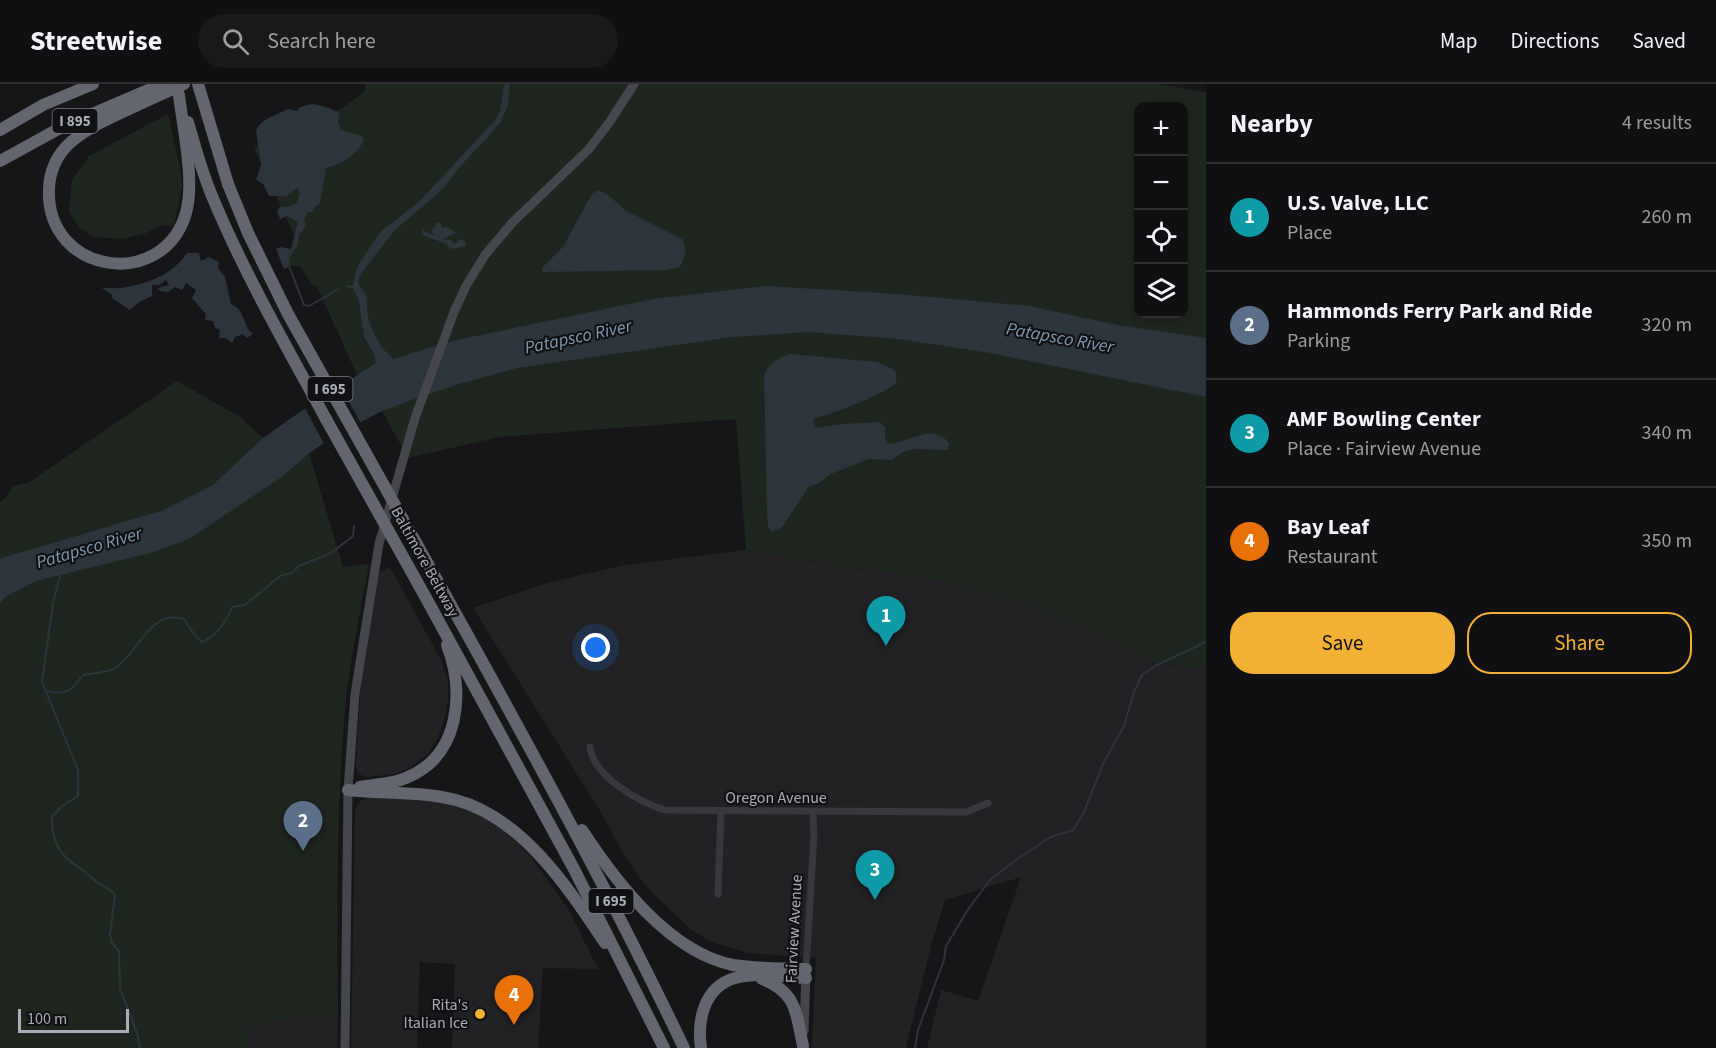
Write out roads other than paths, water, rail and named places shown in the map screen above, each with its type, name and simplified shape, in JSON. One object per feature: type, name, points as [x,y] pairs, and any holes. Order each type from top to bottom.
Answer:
[{"type":"highway","name":"I 895","points":[[0,130],[43,105],[93,84]]},
{"type":"highway","name":"Baltimore Beltway","points":[[198,84],[228,184],[248,233],[288,314],[535,756],[627,932],[684,1048]]},
{"type":"highway","name":"Baltimore Beltway","points":[[180,88],[211,194],[267,312],[574,869],[664,1048]]},
{"type":"highway","points":[[180,88],[189,184],[188,203],[182,224],[169,243],[141,260],[116,264],[92,259],[67,242],[54,221],[48,197],[53,168],[60,154],[71,141],[156,90],[180,88]]},
{"type":"highway","name":"I 895","points":[[0,161],[62,127],[156,90]]},
{"type":"highway","points":[[348,790],[406,779],[419,772],[442,750],[450,735],[455,718],[457,686],[449,651],[435,614]]},
{"type":"highway","points":[[535,756],[607,867],[671,933],[700,953],[734,965],[806,974]]},
{"type":"highway","points":[[348,790],[445,797],[477,808],[496,818],[537,852],[569,889],[634,988]]},
{"type":"highway","points":[[701,1048],[699,1026],[707,1000],[723,984],[733,978],[806,974]]},
{"type":"highway","points":[[752,976],[772,983],[787,994],[793,1003],[803,1047]]},
{"type":"street","points":[[345,1048],[348,790],[357,676],[377,555],[415,418],[450,322],[466,286],[498,239],[588,150],[634,84]]},
{"type":"street","name":"Oregon Avenue","points":[[590,747],[591,756],[599,768],[627,792],[645,804],[665,810],[966,812],[988,803]]},
{"type":"street","points":[[718,894],[721,811]]},
{"type":"street","name":"Fairview Avenue","points":[[803,1047],[814,834],[813,812]]},
{"type":"water","name":"Patapsco River","points":[[506,84],[510,84],[508,105],[500,123],[444,188],[394,231],[360,275],[359,285],[367,298],[370,324],[379,343],[393,359],[452,341],[653,299],[767,286],[897,294],[1030,306],[1117,325],[1206,338],[1206,397],[990,353],[899,339],[808,332],[732,337],[517,368],[459,384],[382,411],[309,453],[283,476],[189,539],[150,553],[36,581],[5,597],[0,603],[0,559],[161,511],[213,485],[263,438],[376,363],[373,352],[364,337],[359,301],[353,287],[356,270],[381,231],[419,202],[495,120],[500,112]]},
{"type":"water","points":[[312,104],[340,113],[338,121],[341,130],[362,136],[364,141],[356,152],[341,163],[326,168],[320,203],[313,212],[308,212],[304,219],[306,226],[299,235],[298,245],[289,258],[290,264],[284,269],[276,249],[280,247],[291,249],[298,222],[287,216],[280,219],[277,211],[280,207],[297,203],[300,193],[297,188],[286,196],[269,196],[263,184],[256,180],[261,165],[256,130],[262,122],[275,115],[288,109],[297,111],[300,107]]},
{"type":"water","points":[[598,190],[608,195],[625,210],[682,239],[685,253],[680,267],[665,270],[543,272],[542,268],[563,247],[592,194]]},
{"type":"water","points":[[437,223],[441,223],[441,228],[447,227],[456,233],[442,239],[450,240],[455,244],[464,239],[466,246],[451,249],[444,243],[423,235],[422,229],[433,236],[432,230]]},
{"type":"water","points":[[187,253],[199,253],[201,261],[209,257],[219,262],[218,268],[225,277],[231,304],[242,314],[247,327],[253,334],[247,338],[243,334],[235,337],[232,343],[226,338],[219,338],[220,330],[215,328],[213,321],[205,320],[206,314],[192,298],[196,290],[186,283],[182,290],[175,287],[168,292],[160,291],[158,288],[169,285],[166,280],[159,285],[152,285],[152,296],[139,302],[130,310],[113,299],[111,294],[102,288],[121,288],[150,281],[174,267]]},
{"type":"water","points":[[790,354],[877,362],[895,370],[896,381],[890,388],[856,404],[815,418],[813,422],[816,428],[880,422],[885,427],[885,438],[888,444],[920,435],[935,434],[949,443],[948,450],[915,449],[902,452],[892,460],[868,459],[831,474],[818,484],[809,486],[782,527],[772,532],[768,527],[767,514],[764,375],[774,362]]},
{"type":"waterway","points":[[484,140],[494,129]]},
{"type":"waterway","points":[[289,266],[304,305],[309,306],[339,289]]},
{"type":"waterway","points":[[347,286],[356,288]]},
{"type":"waterway","points":[[46,691],[64,692],[75,685],[83,675],[112,670],[124,661],[153,626],[162,620],[184,619],[202,642],[220,628],[232,607],[245,605],[280,576],[292,573],[299,566],[331,553],[353,536],[354,526]]},
{"type":"waterway","points":[[60,576],[53,603],[42,682],[78,770],[78,796],[62,806],[52,817],[52,827],[56,843],[70,862],[115,895],[110,935],[112,943],[119,951],[120,989],[137,1033],[140,1048]]},
{"type":"waterway","points":[[915,1048],[918,1030],[944,960],[946,946],[969,908],[991,879],[1020,857],[1051,837],[1073,830],[1084,812],[1103,764],[1124,726],[1134,692],[1142,675],[1157,665],[1206,642]]},
{"type":"place","name":"U.S. Valve, LLC","points":[[886,646]]},
{"type":"place","name":"Hammonds Ferry Park and Ride","points":[[303,851]]},
{"type":"place","name":"AMF Bowling Center","points":[[875,900]]},
{"type":"place","name":"Rita's Italian Ice","points":[[480,1014]]},
{"type":"place","name":"Bay Leaf","points":[[514,1025]]}]
